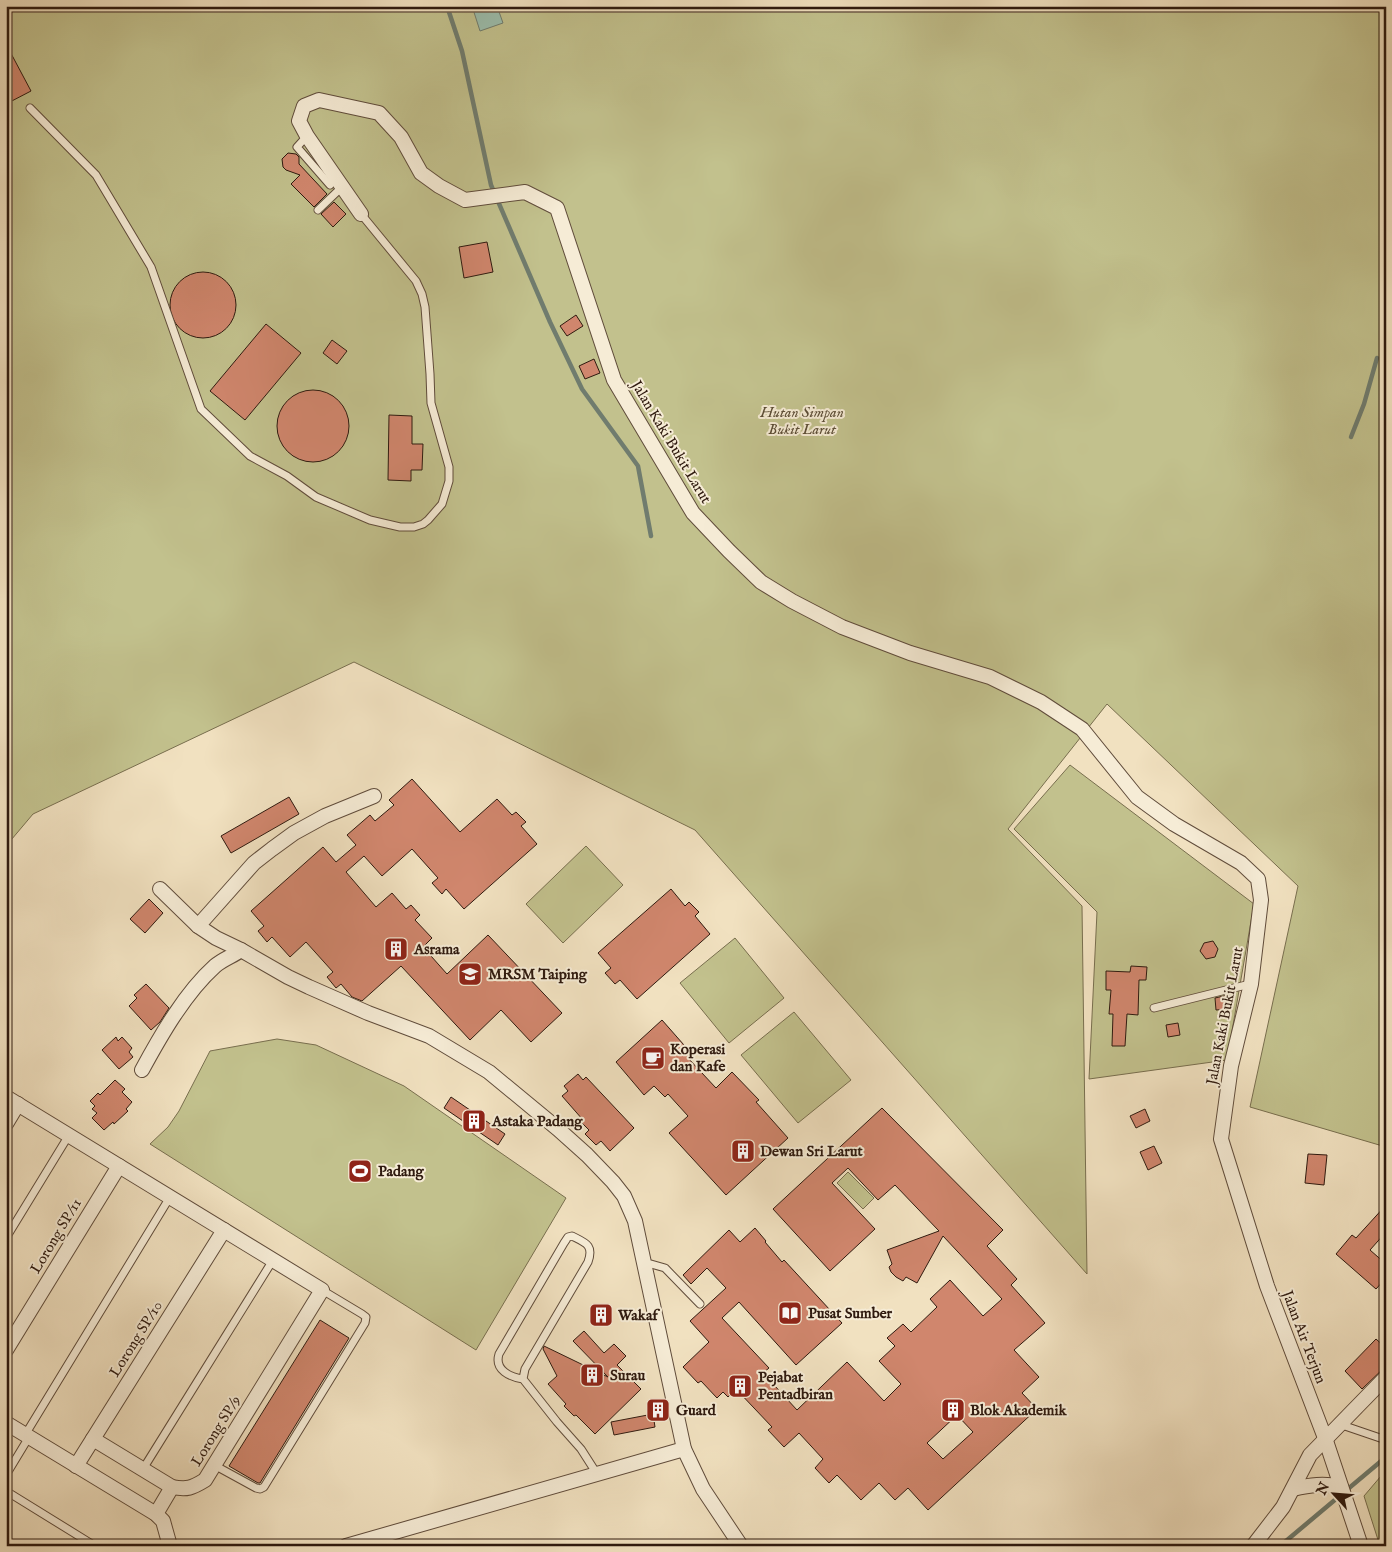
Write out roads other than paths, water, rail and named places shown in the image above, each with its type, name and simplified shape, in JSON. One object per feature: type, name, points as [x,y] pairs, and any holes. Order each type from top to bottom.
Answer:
[{"type":"street","name":"Jalan Kaki Bukit Larut","points":[[361,214],[336,186],[299,121],[304,106],[319,100],[379,113],[401,136],[421,173],[439,186],[465,200],[526,192],[557,208],[614,380],[693,513],[761,582],[792,602],[842,627],[910,653],[990,677],[1041,702],[1082,729],[1137,797],[1174,824],[1241,863],[1258,879],[1261,900],[1251,984],[1231,1066],[1221,1139]]},
{"type":"street","points":[[198,926],[254,863],[272,849],[294,833],[325,816],[374,796]]},
{"type":"street","points":[[160,889],[198,926],[216,938],[308,987],[368,1013],[429,1036],[489,1072],[558,1129],[613,1182],[624,1196],[634,1221],[684,1449],[703,1489],[742,1546]]},
{"type":"street","points":[[142,1070],[157,1042],[184,1002],[215,966],[241,950]]},
{"type":"street","points":[[6,1124],[12,1101],[322,1290]]},
{"type":"street","name":"Jalan Air Terjun","points":[[1221,1139],[1267,1286],[1325,1438],[1361,1546]]},
{"type":"street","name":"Lorong SP/11","points":[[6,1350],[119,1166]]},
{"type":"street","name":"Lorong SP/10","points":[[76,1466],[224,1230]]},
{"type":"street","name":"Lorong SP/9","points":[[172,1487],[182,1489],[193,1488],[205,1480],[322,1290]]},
{"type":"street","points":[[1253,1546],[1283,1507],[1310,1455],[1338,1424],[1386,1377]]},
{"type":"street","points":[[6,1423],[156,1514],[163,1522],[170,1546]]},
{"type":"street","points":[[93,1439],[172,1487],[156,1514]]},
{"type":"street","points":[[346,1546],[684,1449]]},
{"type":"street","points":[[1293,1489],[1328,1484],[1341,1487]]},
{"type":"lane","points":[[30,108],[96,175],[151,266],[201,409],[250,456],[288,476],[316,497],[370,520],[394,526],[414,527],[428,520],[442,504],[449,481],[449,467],[431,402],[425,306],[416,281],[361,214]]},
{"type":"lane","points":[[318,210],[336,186]]},
{"type":"lane","points":[[1154,1008],[1251,984]]},
{"type":"lane","points":[[6,1238],[69,1135]]},
{"type":"lane","points":[[6,1475],[27,1436],[170,1197]]},
{"type":"lane","points":[[523,1379],[525,1368],[588,1262],[590,1248],[572,1236],[568,1237],[564,1243],[497,1360],[501,1369],[515,1378],[523,1379],[581,1449],[597,1474]]},
{"type":"lane","points":[[143,1469],[273,1260]]},
{"type":"lane","points":[[645,1271],[652,1264],[665,1268],[700,1304]]},
{"type":"lane","points":[[214,1466],[256,1488],[264,1487],[365,1323],[366,1317],[322,1290]]},
{"type":"lane","points":[[1338,1424],[1384,1439]]},
{"type":"lane","points":[[6,1491],[95,1546]]},
{"type":"waterway","points":[[447,6],[462,51],[491,185],[550,322],[582,389],[638,466],[651,536]]},
{"type":"waterway","points":[[1351,437],[1364,404],[1377,358]]},
{"type":"waterway","points":[[1280,1546],[1386,1457]]},
{"type":"place","name":"Asrama","points":[[396,949]]},
{"type":"place","name":"MRSM Taiping","points":[[470,974]]},
{"type":"place","name":"Koperasi dan Kafe","points":[[653,1058]]},
{"type":"place","name":"Astaka Padang","points":[[474,1121]]},
{"type":"place","name":"Dewan Sri Larut","points":[[743,1151]]},
{"type":"place","name":"Padang","points":[[360,1171]]},
{"type":"place","name":"Pusat Sumber","points":[[790,1313]]},
{"type":"place","name":"Wakaf","points":[[601,1315]]},
{"type":"place","name":"Surau","points":[[592,1375]]},
{"type":"place","name":"Pejabat Pentadbiran","points":[[740,1386]]},
{"type":"place","name":"Guard","points":[[658,1410]]},
{"type":"place","name":"Blok Akademik","points":[[953,1410]]},
{"type":"park label","name":"Hutan Simpan Bukit Larut","points":[[802,420]]}]
